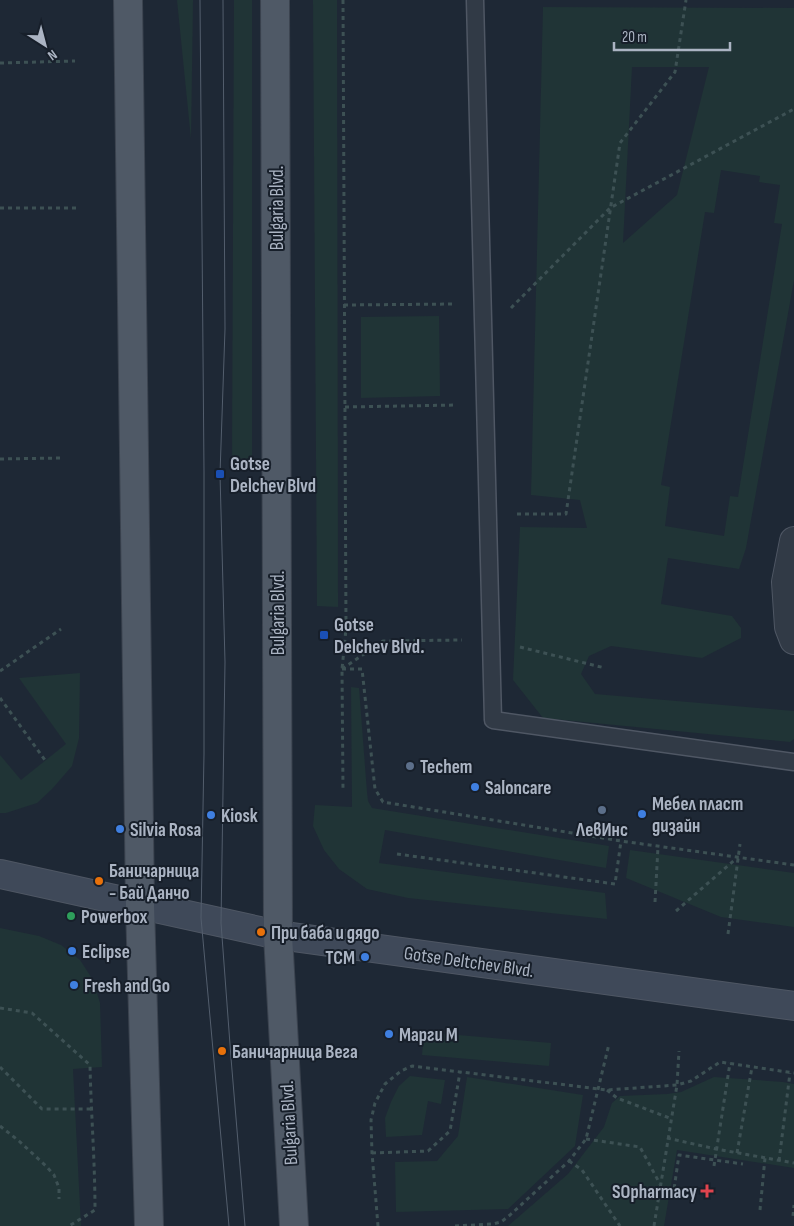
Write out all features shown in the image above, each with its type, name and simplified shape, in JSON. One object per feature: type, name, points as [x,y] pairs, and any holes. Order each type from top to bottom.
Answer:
[{"type":"main road","points":[[128,0],[140,905],[149,1226]]},
{"type":"main road","name":"Bulgaria Blvd.","points":[[275,0],[278,934],[294,1226]]},
{"type":"street","points":[[794,541],[786,582],[789,627],[794,640]]},
{"type":"street","name":"Gotse Deltchev Blvd.","points":[[0,874],[278,934],[794,1006]]},
{"type":"lane","points":[[475,0],[492,720],[794,762]]},
{"type":"path","points":[[343,0],[346,629],[342,669],[343,790]]},
{"type":"path","points":[[488,514],[566,514],[620,143],[675,72],[686,0]]},
{"type":"path","points":[[0,63],[76,61]]},
{"type":"path","points":[[483,336],[610,208],[794,109]]},
{"type":"path","points":[[0,208],[77,208]]},
{"type":"path","points":[[344,305],[482,304]]},
{"type":"path","points":[[345,407],[485,405]]},
{"type":"path","points":[[0,458],[61,458]]},
{"type":"path","points":[[0,671],[61,629]]},
{"type":"path","points":[[342,669],[383,641],[490,639],[605,668]]},
{"type":"path","points":[[342,669],[362,669],[375,789],[383,802],[658,847],[794,865]]},
{"type":"path","points":[[0,698],[45,760]]},
{"type":"path","points":[[397,854],[615,884],[620,841]]},
{"type":"path","points":[[728,934],[740,844]]},
{"type":"path","points":[[655,902],[658,847]]},
{"type":"path","points":[[676,911],[738,857]]},
{"type":"path","points":[[0,1008],[32,1013],[90,1065],[95,1210],[69,1226]]},
{"type":"path","points":[[454,1226],[502,1222],[569,1161],[586,1139],[609,1044]]},
{"type":"path","points":[[654,1226],[677,1086],[679,1051]]},
{"type":"path","points":[[378,1226],[371,1120],[375,1103],[385,1084],[401,1071],[412,1066],[607,1090],[677,1086],[691,1081],[720,1062],[792,1073],[778,1161]]},
{"type":"path","points":[[714,1166],[730,1063]]},
{"type":"path","points":[[0,1067],[42,1109],[91,1109]]},
{"type":"path","points":[[737,1153],[752,1067]]},
{"type":"path","points":[[372,1153],[428,1151],[450,1131],[460,1072]]},
{"type":"path","points":[[607,1090],[618,1098],[672,1118]]},
{"type":"path","points":[[0,1126],[46,1166],[54,1176],[59,1188],[59,1199]]},
{"type":"path","points":[[668,1138],[794,1164]]},
{"type":"path","points":[[586,1139],[640,1147],[661,1185]]},
{"type":"path","points":[[673,1196],[679,1155],[743,1164]]},
{"type":"path","points":[[760,1210],[765,1158]]},
{"type":"path","points":[[569,1161],[582,1170],[620,1226]]},
{"type":"path","points":[[793,1216],[794,1205]]},
{"type":"green space","points":[[177,0],[193,0],[191,139]]},
{"type":"green space","points":[[234,0],[252,0],[252,463],[232,464]]},
{"type":"green space","points":[[313,0],[337,0],[338,607],[317,606]]},
{"type":"green space","points":[[543,7],[794,8],[794,280],[746,548],[739,569],[668,558],[661,604],[732,616],[741,628],[741,638],[702,658],[611,646],[589,656],[581,674],[595,694],[794,711],[794,739],[790,742],[543,718],[513,680],[520,527],[587,528],[580,500],[531,495]],"holes":[[[632,67],[709,67],[677,195],[623,243]],[[721,170],[760,176],[759,182],[780,185],[774,223],[782,224],[738,497],[730,496],[724,536],[665,526],[670,487],[661,485],[705,212],[714,213]]]},
{"type":"green space","points":[[439,316],[440,396],[361,398],[361,317]]},
{"type":"green space","points":[[80,673],[79,738],[72,766],[37,803],[6,813],[0,813],[0,755],[21,780],[66,744],[19,678]]},
{"type":"green space","points":[[351,687],[359,688],[367,792],[368,801],[372,808],[609,846],[606,868],[385,830],[379,863],[605,893],[607,919],[408,898],[367,889],[339,869],[324,850],[313,826],[315,805],[352,807]]},
{"type":"green space","points":[[630,850],[794,873],[794,927],[721,917],[626,878]]},
{"type":"green space","points":[[0,928],[39,936],[61,945],[80,960],[93,980],[100,1003],[102,1067],[73,1069],[81,1226],[0,1226]]},
{"type":"green space","points":[[424,1032],[551,1043],[549,1066],[422,1055]]},
{"type":"green space","points":[[410,1076],[445,1080],[441,1104],[428,1101],[422,1135],[386,1137],[385,1118],[391,1102],[399,1086]]},
{"type":"green space","points":[[467,1077],[583,1095],[575,1146],[508,1209],[396,1212],[395,1162],[437,1161],[458,1136]]},
{"type":"green space","points":[[714,1077],[794,1084],[794,1168],[677,1150],[664,1226],[508,1226],[568,1174],[604,1127],[612,1103],[620,1096],[681,1092]]},
{"type":"tram line","points":[[200,0],[204,472],[204,754],[201,918],[229,1226]]},
{"type":"tram line","points":[[223,0],[225,329],[220,474],[225,662],[221,923],[245,1226]]},
{"type":"place","name":"Gotse Delchev Blvd","points":[[220,474]]},
{"type":"place","name":"Gotse Delchev Blvd.","points":[[324,635]]},
{"type":"place","name":"Techem","points":[[410,766]]},
{"type":"place","name":"Saloncare","points":[[475,787]]},
{"type":"place","name":"ЛевИнс","points":[[602,810]]},
{"type":"place","name":"Мебел пласт дизайн","points":[[642,814]]},
{"type":"place","name":"Kiosk","points":[[211,815]]},
{"type":"place","name":"Silvia Rosa","points":[[120,829]]},
{"type":"place","name":"Баничарница - Бай Данчо","points":[[99,881]]},
{"type":"place","name":"Powerbox","points":[[71,916]]},
{"type":"place","name":"При баба и дядо","points":[[261,932]]},
{"type":"place","name":"Eclipse","points":[[72,951]]},
{"type":"place","name":"TCM","points":[[365,957]]},
{"type":"place","name":"Fresh and Go","points":[[74,985]]},
{"type":"place","name":"Марги М","points":[[389,1034]]},
{"type":"place","name":"Баничарница Вега","points":[[222,1051]]},
{"type":"place","name":"SOpharmacy","points":[[707,1191]]}]
